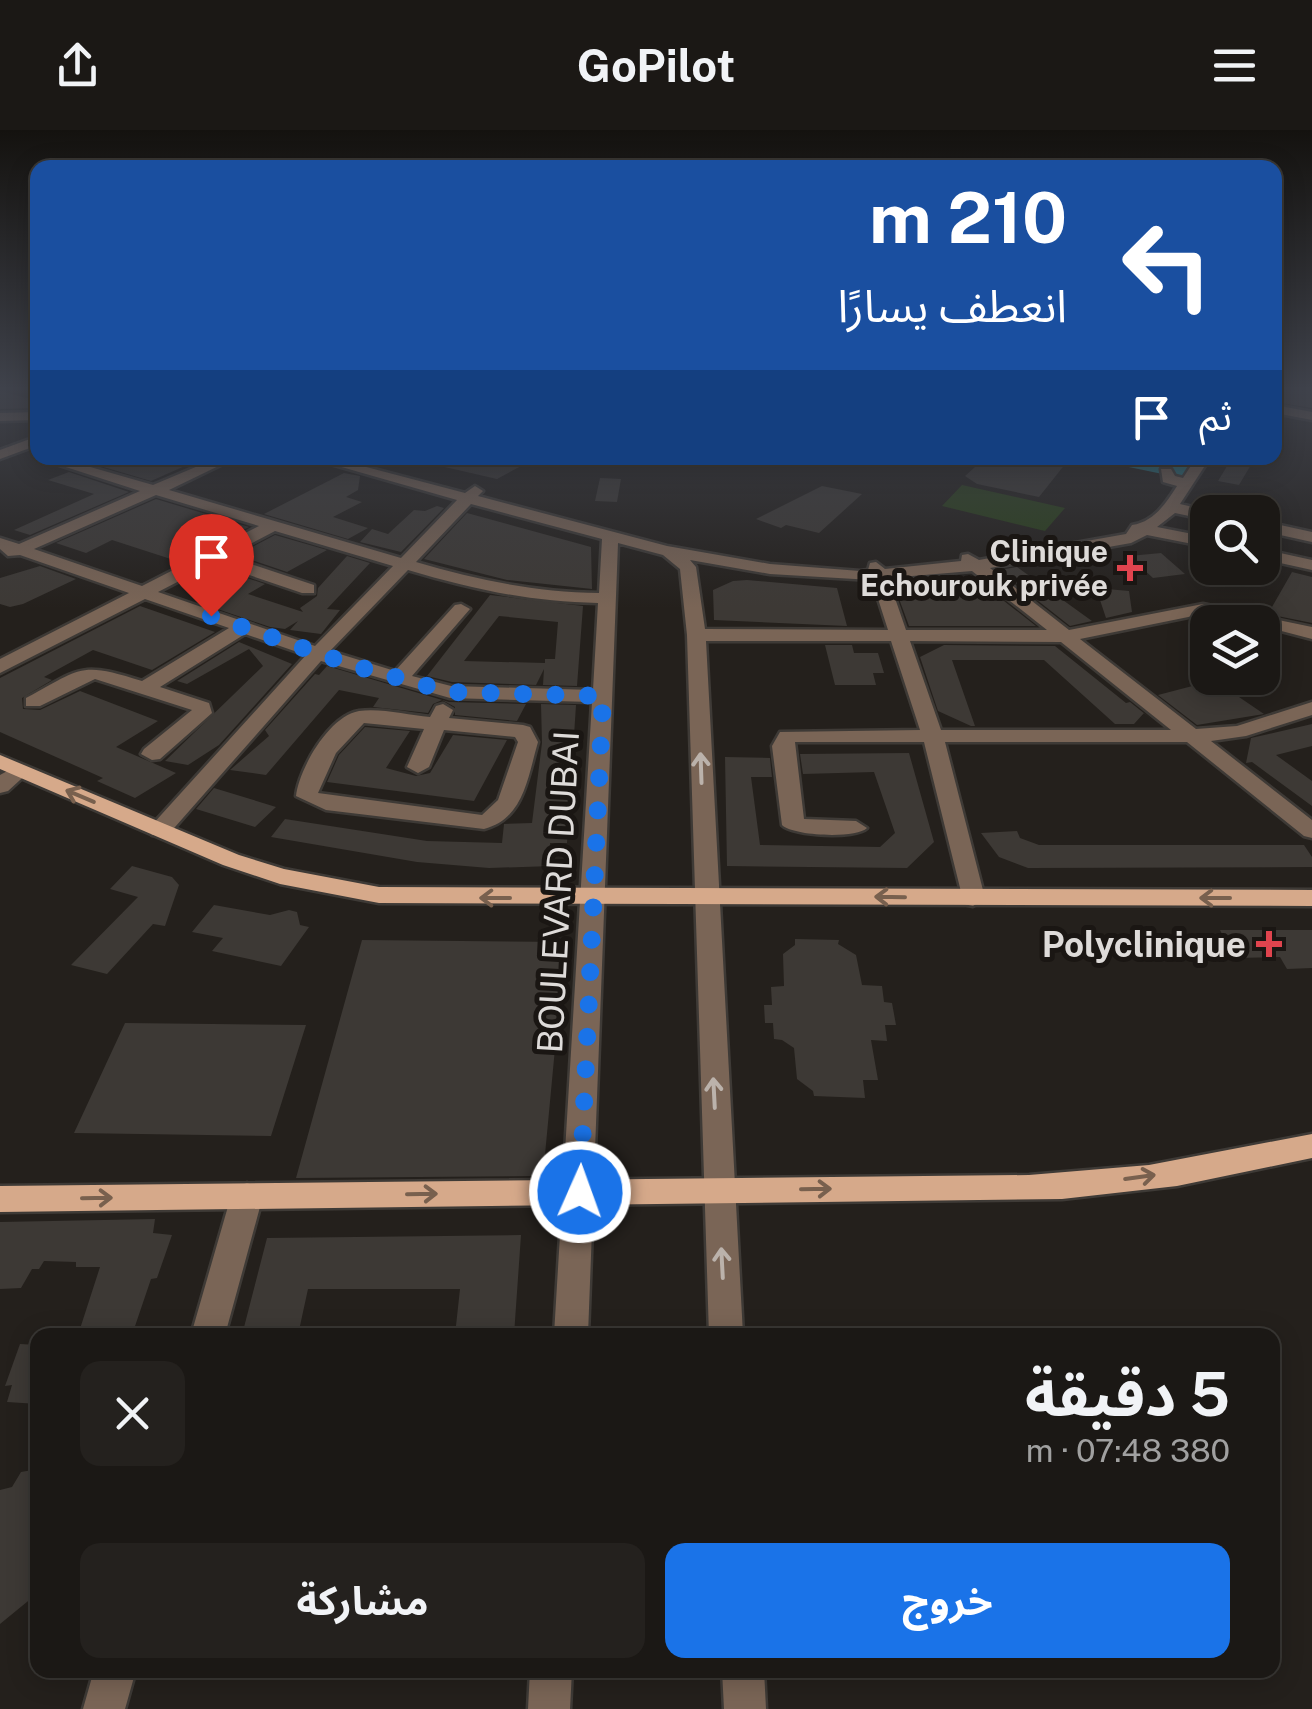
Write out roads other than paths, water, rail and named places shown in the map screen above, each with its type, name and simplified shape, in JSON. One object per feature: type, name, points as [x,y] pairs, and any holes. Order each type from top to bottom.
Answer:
[{"type":"main road","points":[[10,766],[231,860],[321,886],[444,898],[1312,898]]},
{"type":"main road","points":[[0,1199],[967,1190],[1095,1184],[1215,1167],[1312,1146]]},
{"type":"street","points":[[71,465],[506,592],[608,591],[620,558],[659,544]]},
{"type":"street","points":[[0,558],[212,465]]},
{"type":"street","points":[[346,465],[659,544],[697,558],[804,574],[877,572],[1131,538],[1171,507],[1199,465]]},
{"type":"street","points":[[372,465],[610,536],[659,544]]},
{"type":"street","points":[[1166,472],[1168,479],[1186,483]]},
{"type":"street","points":[[160,830],[318,653],[472,495]]},
{"type":"street","points":[[1171,507],[1190,511]]},
{"type":"street","points":[[0,668],[136,590],[213,557],[274,524]]},
{"type":"street","points":[[1144,528],[1190,538]]},
{"type":"street","points":[[1280,530],[1312,536]]},
{"type":"street","name":"BOULEVARD DUBAI","points":[[571,1328],[610,536]]},
{"type":"street","points":[[0,543],[318,653],[450,692],[603,696]]},
{"type":"street","points":[[213,557],[308,589]]},
{"type":"street","points":[[697,558],[705,895],[726,1328]]},
{"type":"street","points":[[1280,558],[1312,565]]},
{"type":"street","points":[[970,560],[1312,831]]},
{"type":"street","points":[[877,572],[932,738],[973,898]]},
{"type":"street","points":[[399,678],[461,609]]},
{"type":"street","points":[[696,635],[1066,636],[1203,609],[1225,610],[1312,633]]},
{"type":"street","points":[[146,687],[244,628]]},
{"type":"street","points":[[32,702],[84,675],[96,673],[202,707],[202,714],[152,754]]},
{"type":"street","points":[[418,767],[450,692]]},
{"type":"street","points":[[856,828],[801,827],[790,821],[784,746],[787,736],[1192,736],[1239,732],[1312,708]]},
{"type":"street","points":[[353,719],[438,723],[514,728],[528,736],[502,815],[474,821],[326,803],[306,796],[308,784],[341,731],[353,719]]},
{"type":"street","points":[[0,786],[10,766]]},
{"type":"street","points":[[210,1328],[247,1196]]},
{"type":"street","points":[[104,1709],[113,1678]]},
{"type":"street","points":[[549,1709],[551,1678]]},
{"type":"street","points":[[743,1678],[745,1709]]},
{"type":"water","points":[[1119,465],[1192,465],[1182,478]]},
{"type":"place","name":"Clinique Echourouk privée","points":[[1130,568]]},
{"type":"place","name":"Polyclinique","points":[[1269,944]]}]
